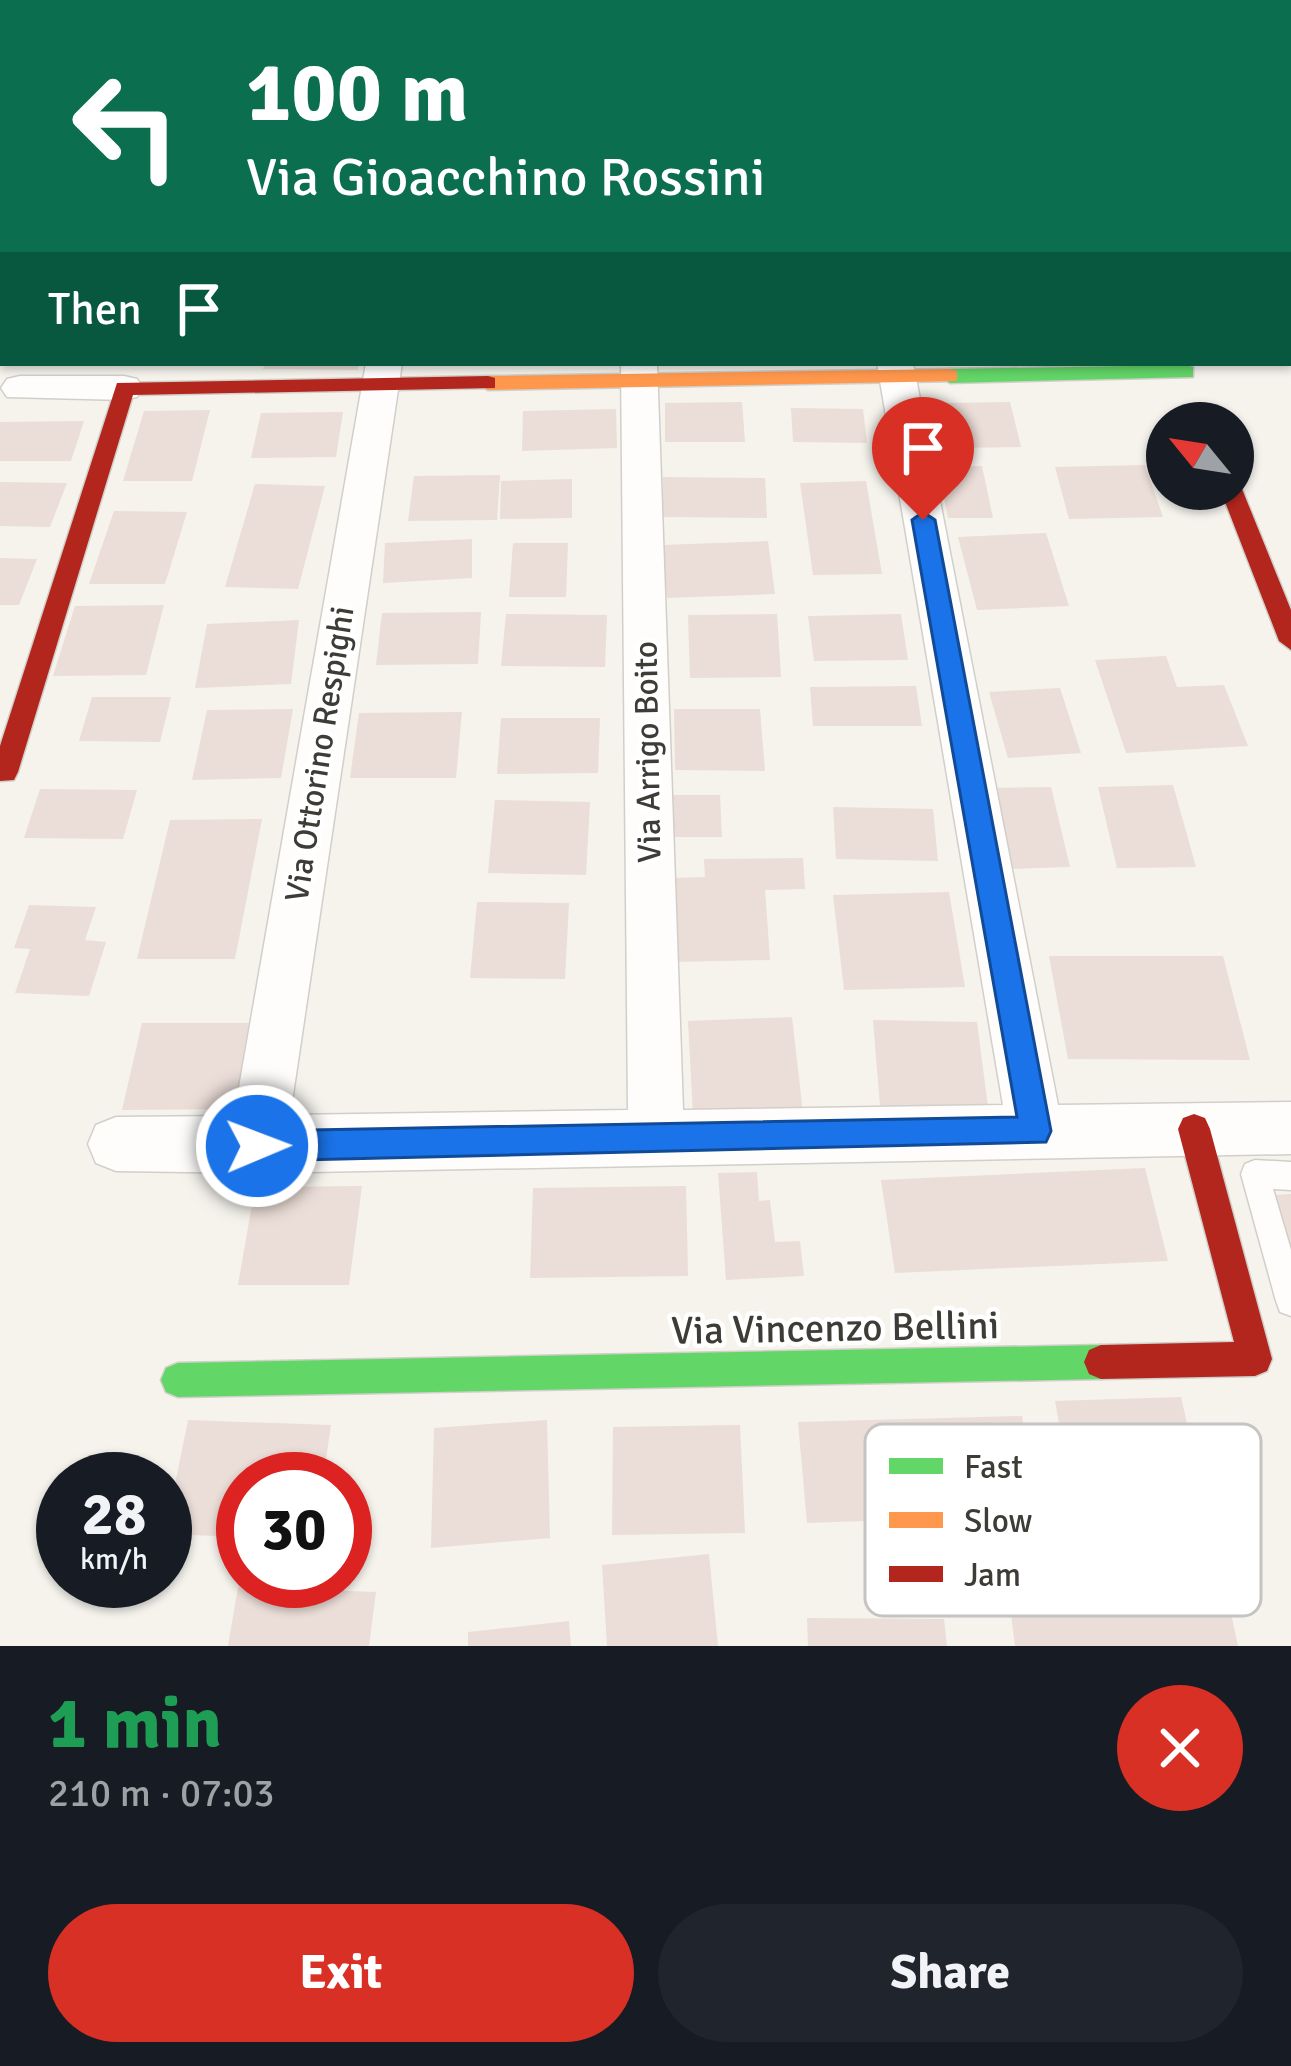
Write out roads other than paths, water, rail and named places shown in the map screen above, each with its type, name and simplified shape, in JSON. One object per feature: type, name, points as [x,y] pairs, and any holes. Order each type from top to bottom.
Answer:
[{"type":"street","points":[[20,388],[381,376],[1184,367],[1197,402]]},
{"type":"street","points":[[896,371],[1035,1131]]},
{"type":"street","name":"Via Arrigo Boito","points":[[639,374],[656,1141]]},
{"type":"street","name":"Via Ottorino Respighi","points":[[257,1146],[381,376]]},
{"type":"street","points":[[5,772],[124,388]]},
{"type":"street","points":[[1240,510],[1291,641]]},
{"type":"street","points":[[116,1144],[656,1141],[1291,1128]]},
{"type":"street","name":"Via Vincenzo Bellini","points":[[178,1380],[1255,1359],[1194,1129]]},
{"type":"lane","points":[[1291,1176],[1255,1174],[1291,1301]]}]
